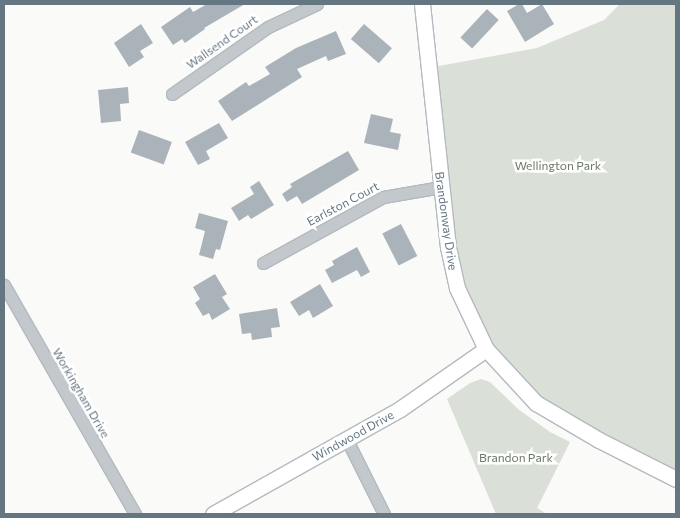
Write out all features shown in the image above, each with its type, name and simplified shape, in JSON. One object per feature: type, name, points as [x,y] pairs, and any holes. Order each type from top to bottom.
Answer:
[{"type":"street","name":"Wallsend Court","points":[[172,94],[268,27],[317,4]]},
{"type":"street","name":"Brandonway Drive","points":[[422,4],[448,247],[457,288],[486,349],[536,402],[599,440],[676,479]]},
{"type":"street","name":"Earlston Court","points":[[263,263],[383,197],[441,187]]},
{"type":"street","name":"Workingham Drive","points":[[4,284],[135,514]]},
{"type":"street","name":"Windwood Drive","points":[[214,514],[400,409],[486,349]]},
{"type":"street","points":[[348,440],[384,514]]},
{"type":"green space","name":"Wellington Park","points":[[620,4],[676,4],[676,480],[536,403],[494,358],[457,288],[428,68],[537,48],[604,20]]},
{"type":"green space","name":"Brandon Park","points":[[481,379],[490,382],[518,409],[550,432],[570,442],[537,508],[547,514],[496,514],[447,399],[470,383]]},
{"type":"building","points":[[207,4],[245,4],[204,28],[185,43],[182,39],[173,45],[161,27],[190,7],[193,12]]},
{"type":"building","points":[[522,4],[527,13],[542,4],[554,24],[525,42],[507,11]]},
{"type":"building","points":[[487,9],[499,20],[472,48],[460,38]]},
{"type":"building","points":[[141,24],[153,43],[140,51],[144,57],[129,67],[114,43]]},
{"type":"building","points":[[364,24],[392,48],[379,63],[351,39]]},
{"type":"building","points":[[336,31],[346,54],[328,61],[326,56],[297,69],[302,77],[232,121],[218,101],[246,82],[249,86],[270,74],[265,67],[296,48]]},
{"type":"building","points":[[128,87],[129,103],[120,104],[121,121],[101,123],[98,90]]},
{"type":"building","points":[[371,114],[393,119],[390,132],[401,134],[398,150],[364,143]]},
{"type":"building","points":[[219,123],[228,138],[206,151],[210,159],[198,165],[185,142]]},
{"type":"building","points":[[139,130],[172,142],[164,165],[131,153]]},
{"type":"building","points":[[348,151],[359,170],[302,204],[297,196],[287,202],[282,194],[292,187],[290,184]]},
{"type":"building","points":[[259,181],[274,205],[251,219],[248,215],[239,221],[231,208],[254,194],[250,187]]},
{"type":"building","points":[[199,213],[228,221],[220,250],[216,249],[213,259],[199,255],[205,231],[195,228]]},
{"type":"building","points":[[401,224],[417,256],[399,266],[382,234]]},
{"type":"building","points":[[357,247],[370,272],[361,277],[357,270],[332,283],[325,270],[334,265],[332,261]]},
{"type":"building","points":[[215,274],[227,294],[222,297],[230,309],[212,320],[209,313],[203,316],[195,303],[200,299],[193,287]]},
{"type":"building","points":[[320,284],[333,306],[313,318],[309,310],[299,316],[290,302]]},
{"type":"building","points":[[277,308],[280,327],[271,328],[272,337],[252,340],[251,333],[242,334],[239,314]]}]
